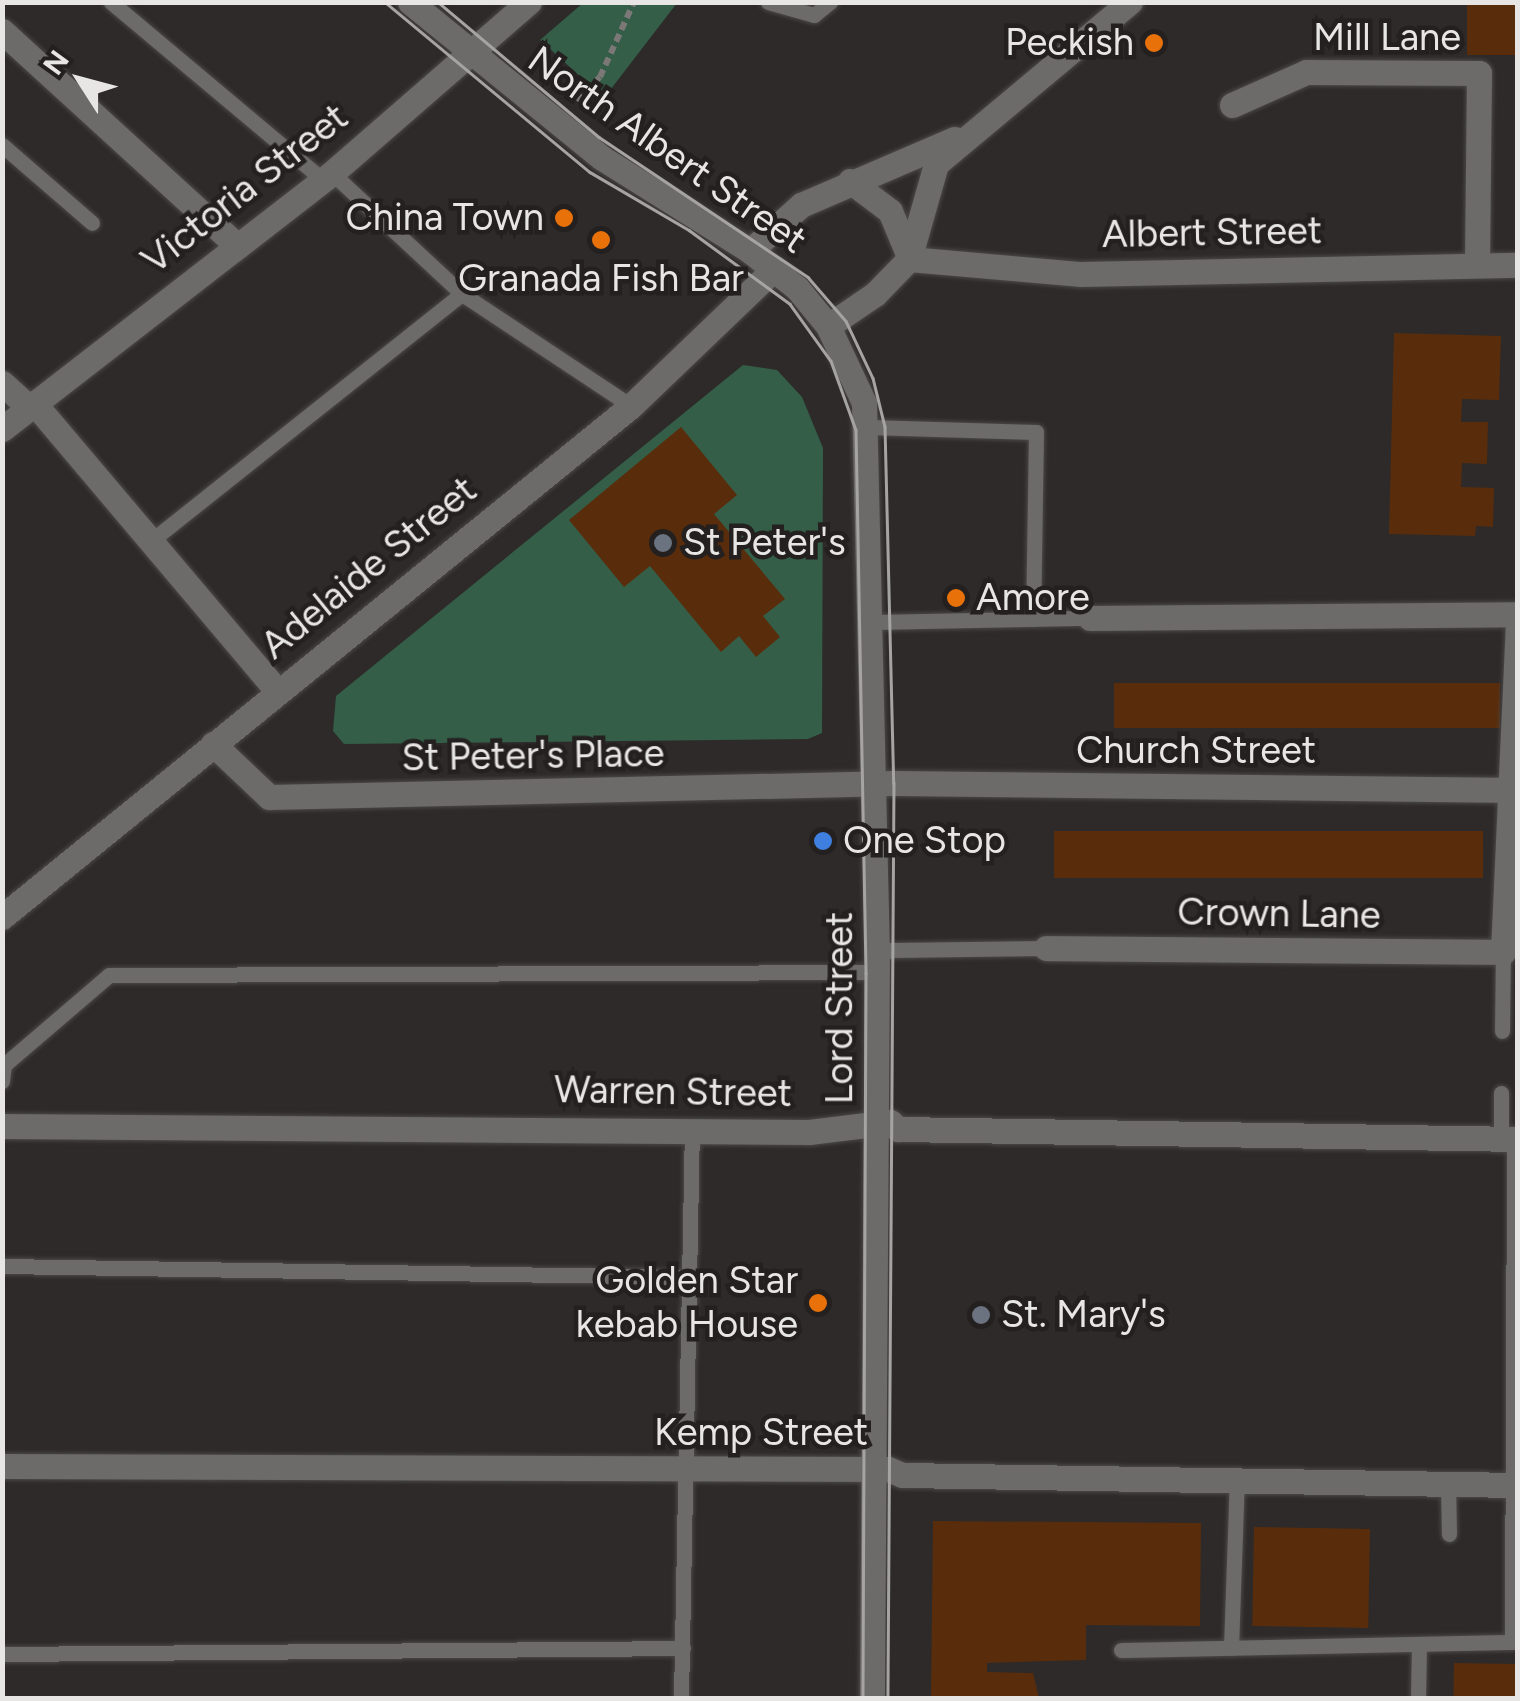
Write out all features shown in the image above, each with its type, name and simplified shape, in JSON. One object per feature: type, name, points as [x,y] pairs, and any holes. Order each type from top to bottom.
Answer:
[{"type":"street","name":"North Albert Street","points":[[410,2],[558,126],[750,250],[774,269],[828,326]]},
{"type":"street","name":"Victoria Street","points":[[2,429],[327,176],[529,2]]},
{"type":"street","points":[[828,326],[875,294],[908,259],[926,180],[964,135],[1130,2]]},
{"type":"street","points":[[2,31],[236,245]]},
{"type":"street","name":"Mill Lane","points":[[1232,105],[1306,72],[1479,74],[1476,264]]},
{"type":"street","points":[[750,250],[800,204],[964,135]]},
{"type":"street","points":[[850,181],[899,223],[908,259]]},
{"type":"street","name":"Albert Street","points":[[908,259],[1081,274],[1518,265]]},
{"type":"street","name":"Adelaide Street","points":[[2,917],[631,406],[774,269]]},
{"type":"street","name":"Lord Street","points":[[828,326],[855,376],[868,427],[882,959],[872,1698]]},
{"type":"street","points":[[2,383],[32,405],[277,690]]},
{"type":"street","points":[[1090,618],[1518,614]]},
{"type":"street","points":[[1504,952],[1514,790],[1518,623]]},
{"type":"street","name":"St Peter's Place","points":[[212,744],[269,797],[876,787]]},
{"type":"street","name":"Church Street","points":[[876,787],[1514,790]]},
{"type":"street","name":"Crown Lane","points":[[1046,948],[1504,952]]},
{"type":"street","name":"Warren Street","points":[[2,1126],[692,1127],[809,1132],[878,1126],[1511,1139]]},
{"type":"street","name":"Kemp Street","points":[[2,1466],[1237,1476],[1515,1485]]},
{"type":"lane","points":[[111,2],[327,176],[462,294],[631,406]]},
{"type":"lane","points":[[768,2],[814,15],[830,2]]},
{"type":"lane","points":[[2,145],[92,223]]},
{"type":"lane","points":[[151,541],[462,294]]},
{"type":"lane","points":[[868,427],[1036,432],[1033,619]]},
{"type":"lane","points":[[873,622],[1090,618]]},
{"type":"lane","name":"Crown Lane","points":[[2,1081],[4,1065],[109,975],[882,959],[1046,948]]},
{"type":"lane","points":[[1502,1031],[1504,952]]},
{"type":"lane","points":[[1121,1650],[1512,1642],[1515,1485],[1511,1139],[1501,1093]]},
{"type":"lane","points":[[681,1698],[688,1472],[685,1277],[692,1127]]},
{"type":"lane","points":[[2,1266],[685,1277]]},
{"type":"lane","points":[[1230,1648],[1237,1476]]},
{"type":"lane","points":[[1448,1483],[1449,1534]]},
{"type":"lane","points":[[1418,1698],[1419,1645]]},
{"type":"lane","points":[[2,1654],[683,1648]]},
{"type":"path","points":[[558,126],[600,77],[634,2]]},
{"type":"green space","points":[[583,3],[677,3],[604,98],[540,40]]},
{"type":"green space","points":[[743,365],[777,370],[802,397],[823,448],[822,733],[808,739],[344,744],[333,731],[336,696]]},
{"type":"building","points":[[1467,2],[1518,2],[1518,55],[1467,55]]},
{"type":"building","points":[[1394,333],[1501,336],[1499,400],[1462,399],[1461,422],[1488,422],[1487,464],[1462,463],[1461,487],[1494,488],[1493,527],[1476,526],[1475,536],[1389,534]]},
{"type":"building","name":"St Peter's","points":[[681,427],[737,495],[714,514],[785,599],[763,616],[780,637],[756,657],[739,636],[721,652],[650,566],[624,587],[569,520]]},
{"type":"building","points":[[1114,683],[1500,683],[1500,728],[1114,728]]},
{"type":"building","points":[[1054,831],[1483,831],[1483,878],[1054,878]]},
{"type":"building","points":[[933,1521],[1201,1523],[1200,1626],[1086,1625],[1086,1660],[987,1663],[987,1672],[1033,1673],[1039,1698],[931,1698]]},
{"type":"building","points":[[1254,1527],[1370,1529],[1368,1628],[1252,1626]]},
{"type":"building","points":[[1454,1663],[1518,1664],[1517,1698],[1453,1698]]},
{"type":"tram line","points":[[385,2],[590,172],[689,230],[790,304],[831,361],[856,430],[866,973],[863,1698]]},
{"type":"tram line","points":[[438,2],[599,137],[808,277],[846,321],[873,378],[885,427],[894,783],[888,1698]]},
{"type":"place","name":"Peckish","points":[[1154,43]]},
{"type":"place","name":"China Town","points":[[564,218]]},
{"type":"place","name":"Granada Fish Bar","points":[[601,240]]},
{"type":"place","name":"St Peter's","points":[[663,543]]},
{"type":"place","name":"Amore","points":[[956,598]]},
{"type":"place","name":"One Stop","points":[[823,841]]},
{"type":"place","name":"Golden Star kebab House","points":[[818,1303]]},
{"type":"place","name":"St. Mary's","points":[[981,1315]]}]
